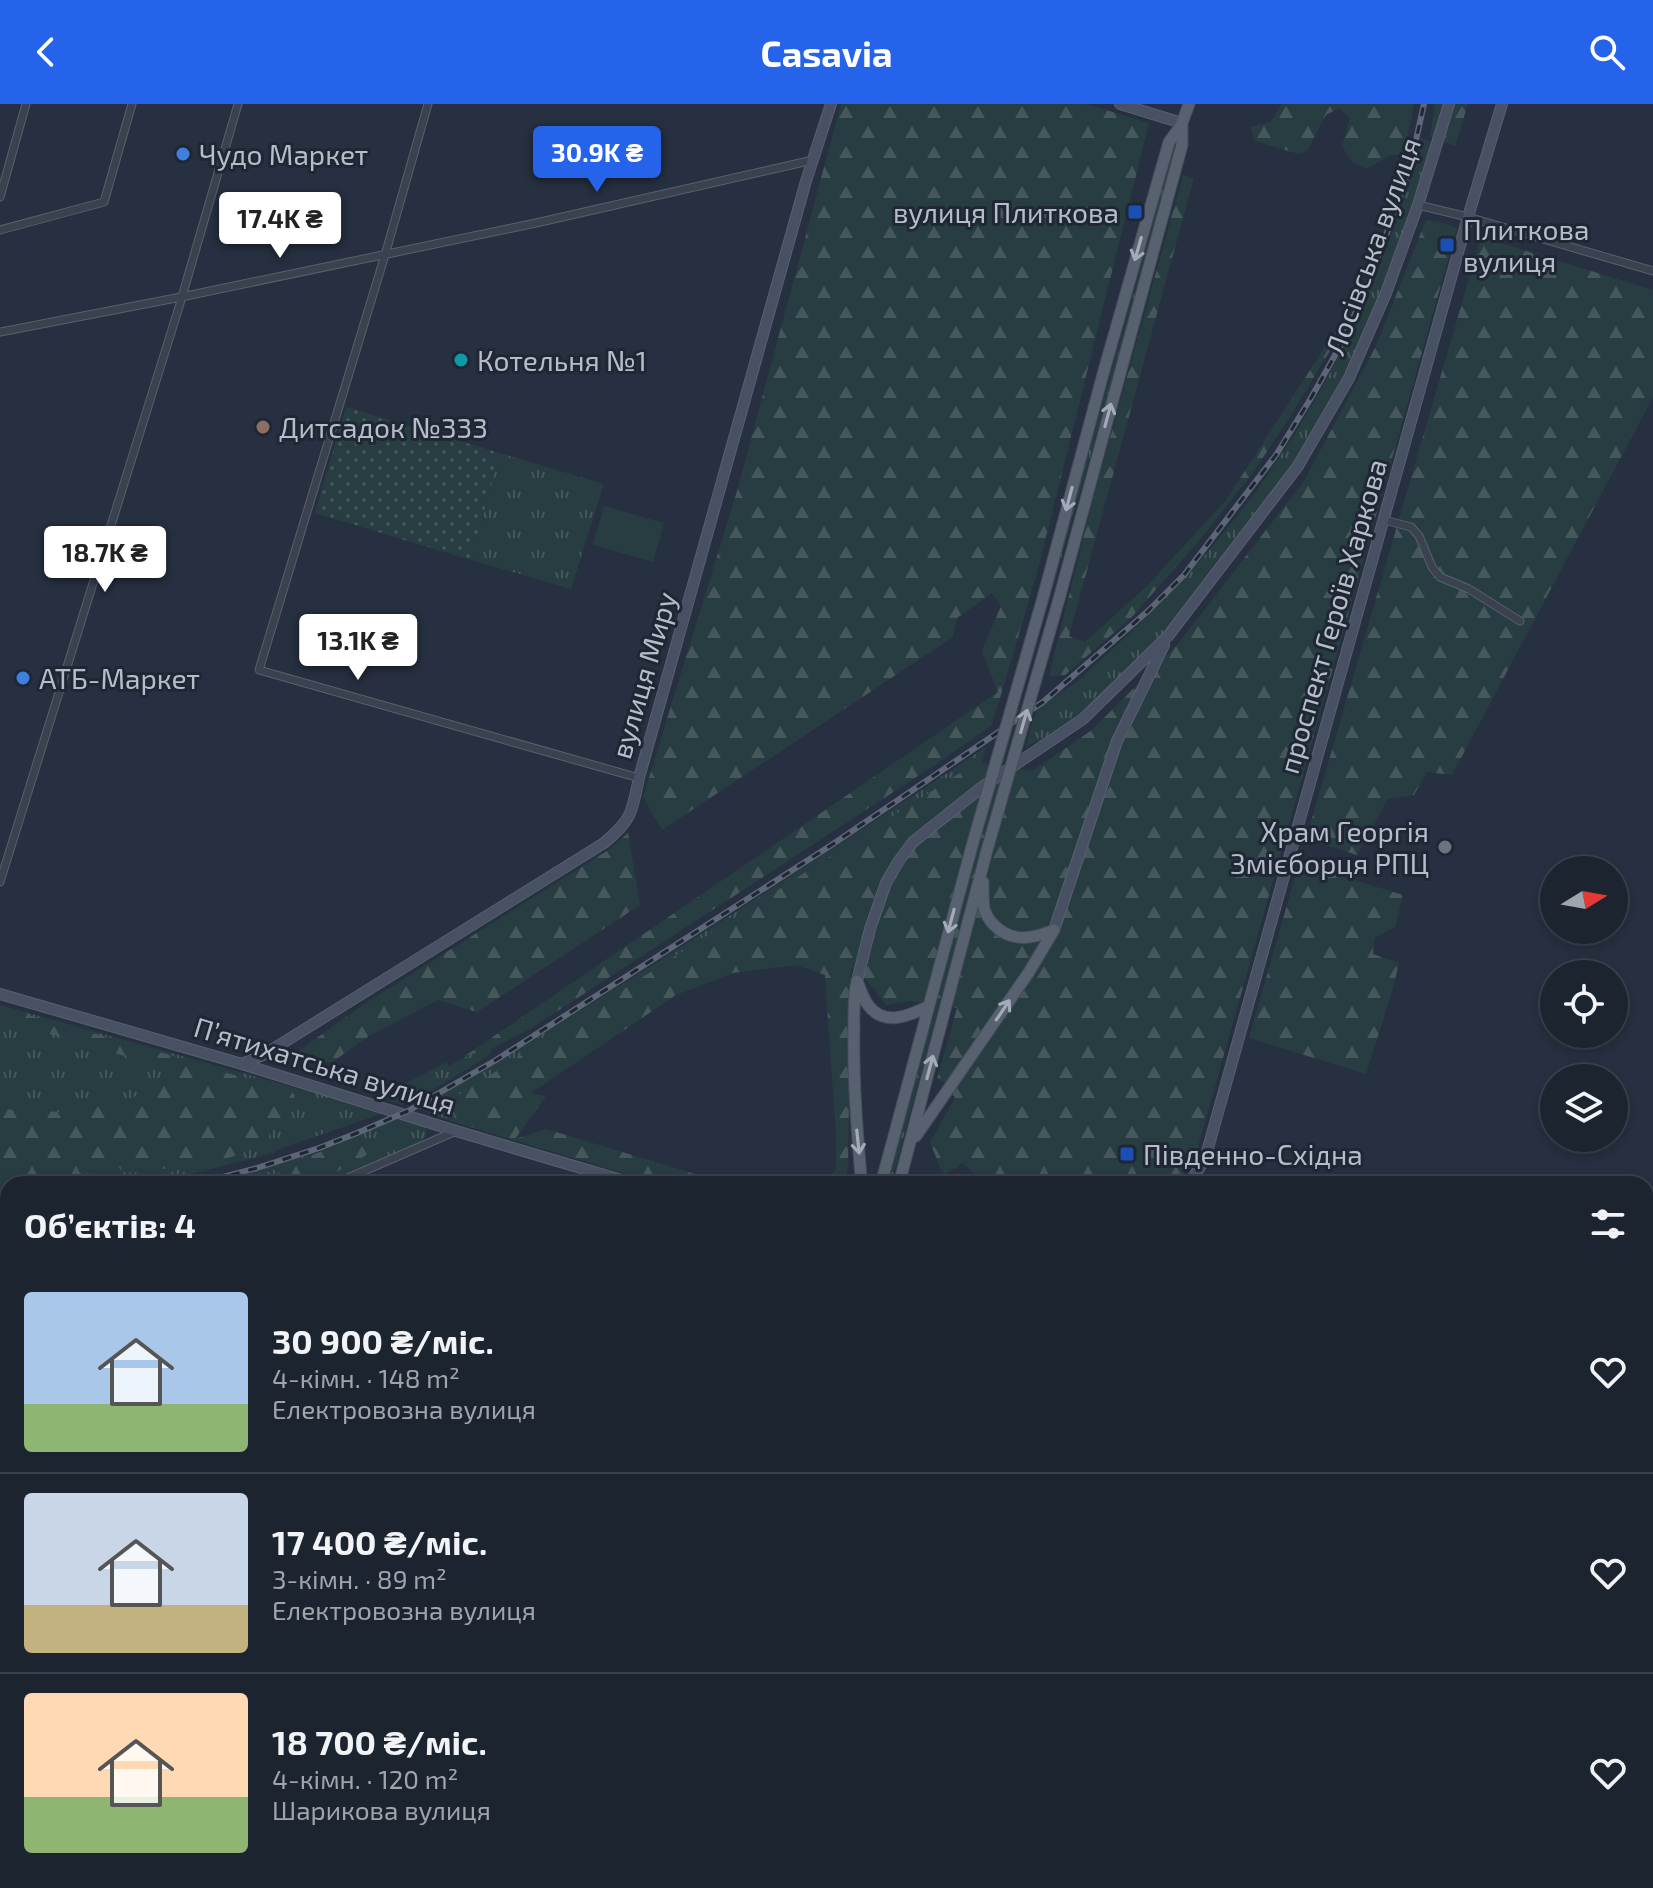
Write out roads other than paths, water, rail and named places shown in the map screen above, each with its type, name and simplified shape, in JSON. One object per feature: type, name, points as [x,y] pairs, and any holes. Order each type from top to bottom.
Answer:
[{"type":"main road","points":[[883,1176],[1165,156],[1189,104]]},
{"type":"main road","points":[[901,1176],[987,850],[1059,599],[1182,145],[1182,123]]},
{"type":"main road","points":[[983,867],[987,916],[1005,935],[1025,938],[1054,930]]},
{"type":"main road","points":[[911,1143],[1029,972],[1054,930]]},
{"type":"main road","points":[[857,981],[868,1006],[883,1016],[898,1019],[929,1006]]},
{"type":"main road","points":[[857,981],[853,1060],[861,1176]]},
{"type":"street","points":[[0,197],[26,104]]},
{"type":"street","points":[[0,230],[104,202],[132,104]]},
{"type":"street","points":[[0,882],[238,104]]},
{"type":"street","points":[[428,104],[259,670],[639,778]]},
{"type":"street","name":"вулиця Миру","points":[[242,1064],[265,1054],[604,843],[620,830],[632,812],[639,778],[831,104]]},
{"type":"street","points":[[1120,104],[1182,123]]},
{"type":"street","name":"Лосівська вулиця","points":[[1168,636],[1298,466],[1349,378],[1386,293],[1418,205],[1449,104]]},
{"type":"street","name":"проспект Героїв Харкова","points":[[1194,1176],[1205,1159],[1502,104]]},
{"type":"street","points":[[0,332],[385,255],[813,160]]},
{"type":"street","points":[[1418,205],[1653,271]]},
{"type":"street","points":[[1384,520],[1411,527],[1419,536],[1432,567],[1440,577],[1469,589],[1520,621]]},
{"type":"street","points":[[1054,930],[1117,741],[1168,636]]},
{"type":"street","points":[[857,981],[886,883],[913,842],[982,787],[1083,719],[1168,636]]},
{"type":"street","name":"П’ятихатська вулиця","points":[[0,994],[608,1176]]},
{"type":"street","points":[[352,1176],[456,1131]]},
{"type":"railway","points":[[226,1176],[357,1133],[408,1111],[496,1060],[830,846],[1043,702],[1148,611],[1184,575],[1276,455],[1343,341],[1398,203],[1424,104]]},
{"type":"place","name":"Чудо Маркет","points":[[183,154]]},
{"type":"place","name":"вулиця Плиткова","points":[[1135,212]]},
{"type":"place","name":"Плиткова вулиця","points":[[1447,245]]},
{"type":"place","name":"Котельня №1","points":[[461,360]]},
{"type":"place","name":"Дитсадок №333","points":[[263,427]]},
{"type":"place","name":"АТБ-Маркет","points":[[23,678]]},
{"type":"place","name":"Храм Георгія Змієборця РПЦ","points":[[1445,847]]},
{"type":"place","name":"Південно-Східна","points":[[1127,1154]]}]
